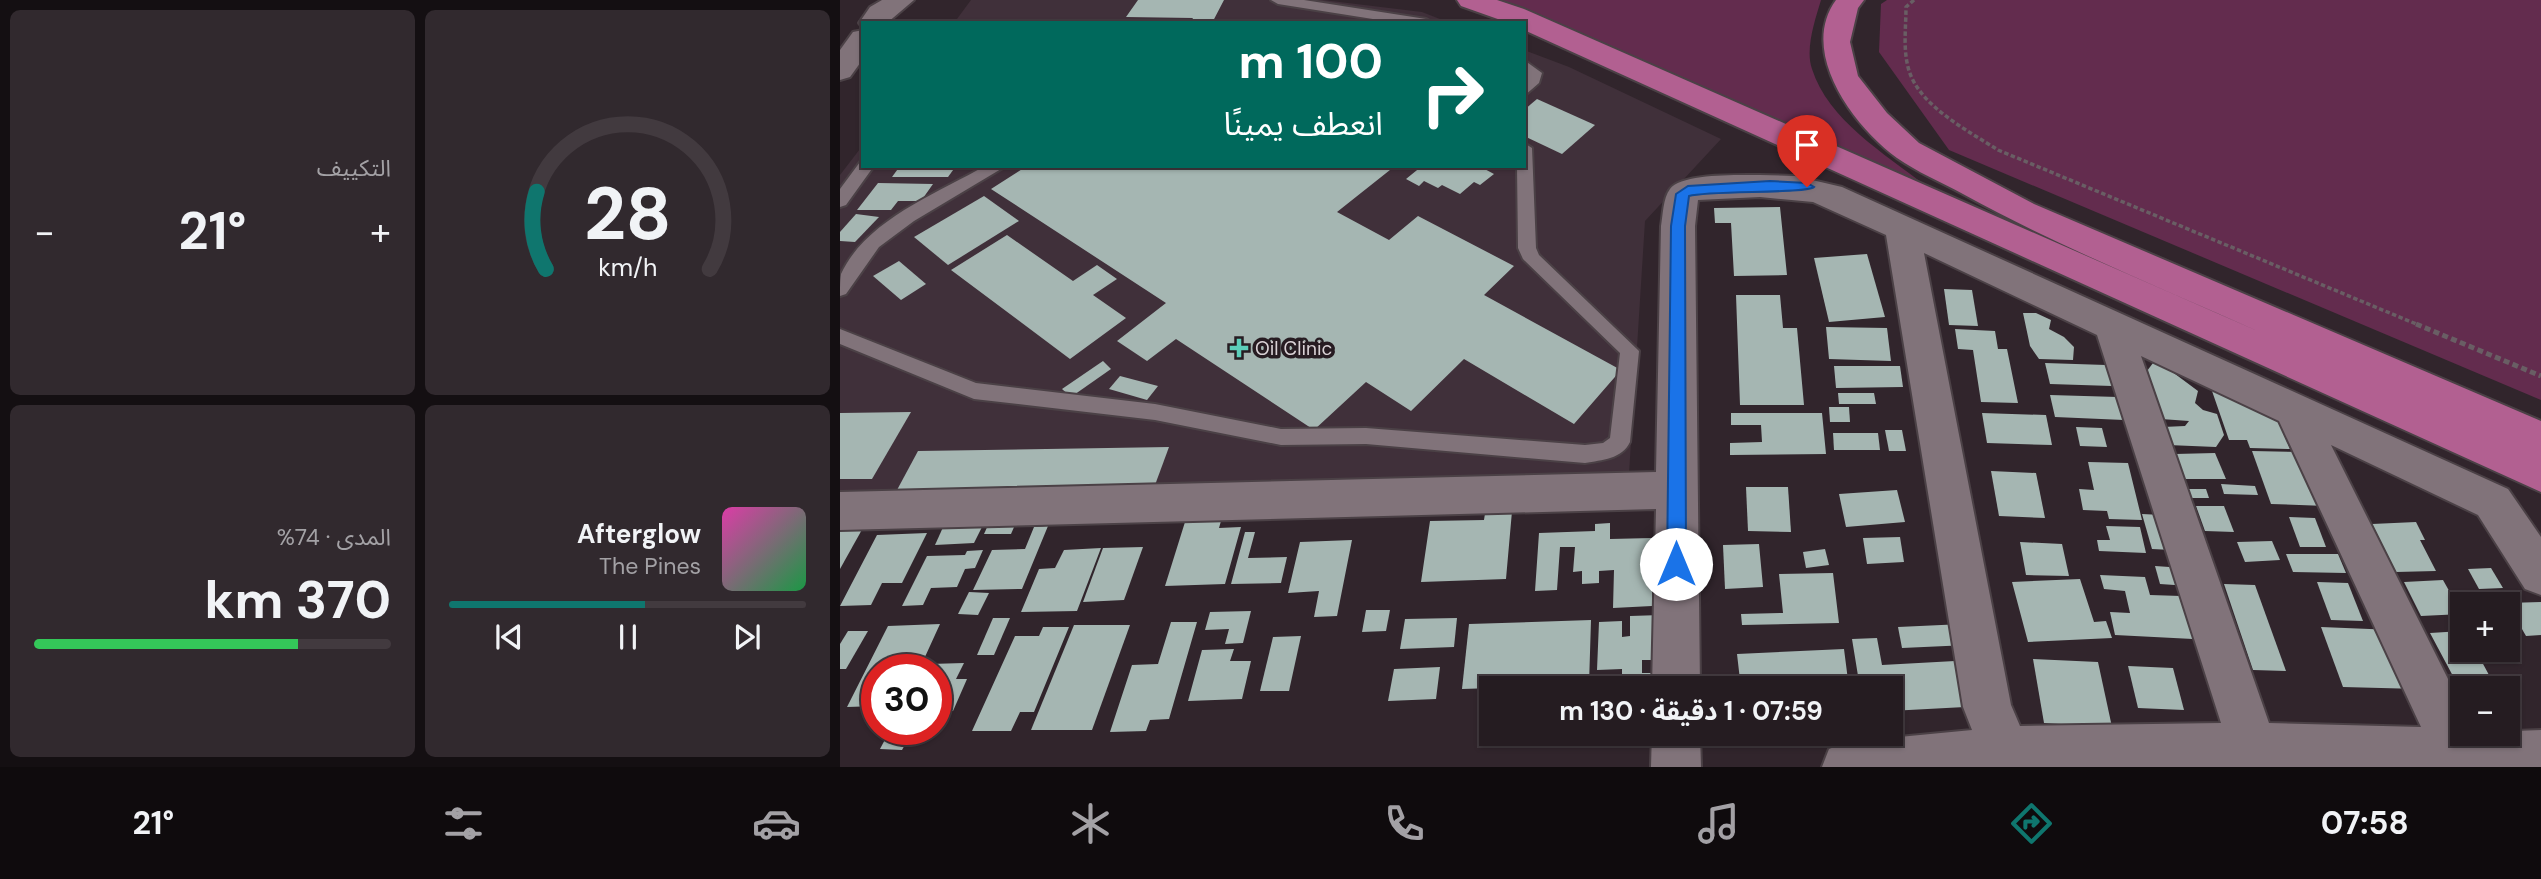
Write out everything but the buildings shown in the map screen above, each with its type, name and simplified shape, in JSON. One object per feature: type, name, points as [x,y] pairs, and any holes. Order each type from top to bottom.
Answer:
[{"type":"highway","points":[[1471,0],[1527,20],[2541,474]]},
{"type":"highway","points":[[1850,0],[1843,8],[1836,42],[1844,77],[1876,120],[1908,149],[2022,212],[2541,439]]},
{"type":"street","points":[[840,71],[861,41]]},
{"type":"street","points":[[1676,676],[1678,226],[1683,194],[1688,190],[1770,185],[1807,187],[1902,227],[2493,502],[2541,574]]},
{"type":"street","points":[[1902,227],[1987,707],[2010,759]]},
{"type":"street","points":[[2112,325],[2253,747]]},
{"type":"street","points":[[2291,407],[2459,752]]},
{"type":"street","points":[[840,511],[1677,490]]},
{"type":"street","points":[[1676,746],[1676,767]]},
{"type":"street","points":[[1847,767],[2253,747],[2541,755]]},
{"type":"lane","points":[[1278,0],[1413,21]]},
{"type":"lane","points":[[1526,66],[1535,73],[1534,80],[1526,88]]},
{"type":"lane","points":[[840,201],[865,168]]},
{"type":"lane","points":[[840,289],[873,243],[908,217],[994,168]]},
{"type":"lane","points":[[840,336],[975,391],[1156,412],[1281,437],[1366,436],[1585,454],[1607,452],[1620,442],[1630,351],[1623,341],[1532,259],[1527,248],[1525,168]]},
{"type":"path","points":[[1914,0],[1906,7],[1905,47],[1913,81],[1958,124],[1998,150],[2541,376]]},
{"type":"shaded area","points":[[971,0],[1323,0],[1422,12],[1445,21],[955,21]]},
{"type":"shaded area","points":[[1497,0],[1821,0],[1810,53],[1812,69],[1820,87],[1844,120],[1925,185]]},
{"type":"shaded area","points":[[1887,0],[2541,0],[2541,400],[1949,150],[1879,52],[1881,4]]},
{"type":"shaded area","name":"Oil Clinic","points":[[1526,51],[1569,67],[1721,139],[1645,221],[1629,474],[840,509],[840,175],[861,148],[861,168],[1526,168]]},
{"type":"place","name":"Oil Clinic","points":[[1239,348]]},
{"type":"route","points":[[1676,564],[1678,226],[1683,194],[1688,190],[1770,185],[1807,187]]}]
